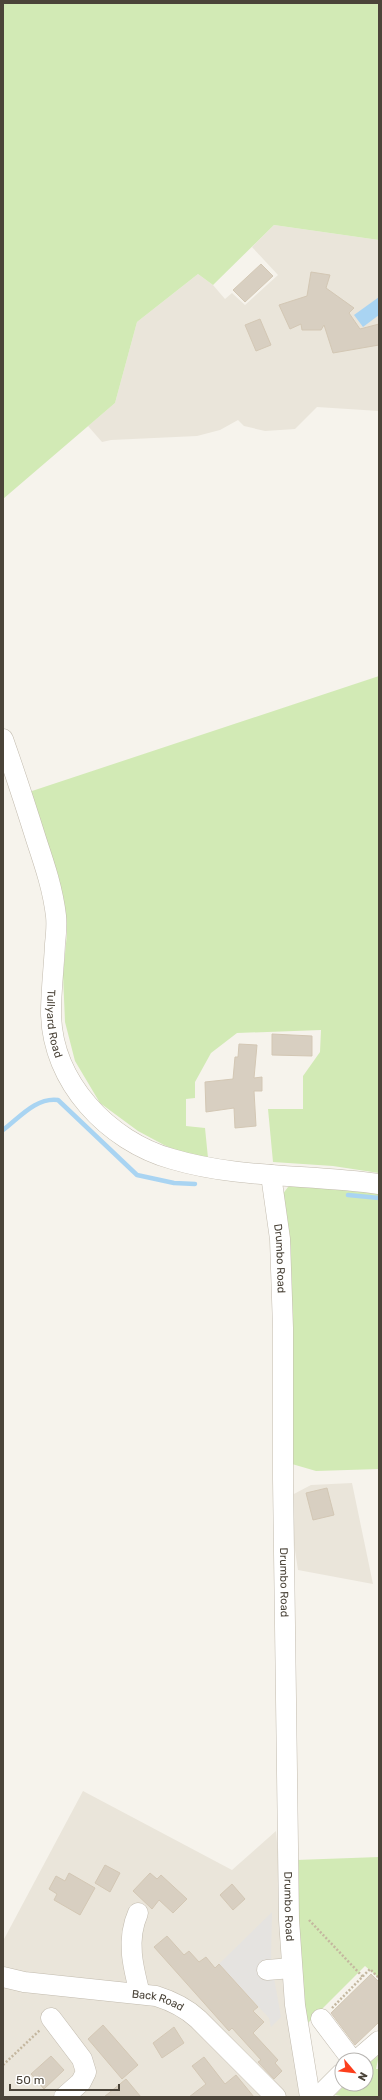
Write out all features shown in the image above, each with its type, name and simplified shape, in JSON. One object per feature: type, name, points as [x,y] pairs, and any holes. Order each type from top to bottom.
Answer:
[{"type":"street","name":"Tullyard Road","points":[[3,739],[52,891],[57,917],[51,1015],[57,1049],[69,1079],[87,1104],[108,1126],[137,1146],[171,1159],[223,1171],[272,1175]]},
{"type":"street","points":[[272,1175],[379,1184]]},
{"type":"street","name":"Drumbo Road","points":[[272,1175],[280,1239],[284,1328],[283,1479],[289,1920],[295,2005],[310,2097]]},
{"type":"street","points":[[138,1913],[133,1928],[131,1952],[140,1994]]},
{"type":"street","points":[[267,1970],[292,1968]]},
{"type":"street","name":"Back Road","points":[[3,1977],[24,1982],[156,1996],[187,2009],[276,2097]]},
{"type":"street","points":[[52,2018],[82,2059],[86,2072],[81,2082],[64,2097]]},
{"type":"street","points":[[321,2019],[346,2052]]},
{"type":"street","points":[[366,2052],[379,2041]]},
{"type":"street","points":[[318,2097],[334,2082]]},
{"type":"path","points":[[308,1920],[363,1977]]},
{"type":"path","points":[[321,2019],[370,1969],[379,1978]]},
{"type":"path","points":[[3,2065],[52,2018]]},
{"type":"shaded area","points":[[274,225],[379,240],[379,411],[317,407],[295,429],[265,431],[244,426],[238,420],[220,430],[197,436],[111,440],[102,442],[88,426],[115,403],[137,322],[198,274],[213,285],[225,299],[232,293],[245,305],[278,275],[252,247]]},
{"type":"shaded area","points":[[352,1483],[373,1584],[298,1570],[290,1496],[311,1485]]},
{"type":"shaded area","points":[[83,1791],[232,1870],[276,1831],[294,2020],[310,2097],[3,2097],[3,1941]]},
{"type":"shaded area","points":[[272,1912],[271,1961],[281,2017],[271,2027],[269,2018],[219,1964]]},
{"type":"green space","points":[[3,3],[379,3],[379,240],[274,225],[213,285],[198,274],[137,322],[115,403],[3,499]]},
{"type":"green space","points":[[379,676],[379,1173],[333,1166],[273,1162],[268,1109],[303,1109],[303,1076],[320,1052],[321,1030],[237,1033],[211,1053],[195,1082],[195,1098],[186,1099],[186,1126],[205,1128],[208,1158],[190,1156],[164,1145],[138,1131],[100,1103],[75,1061],[65,1022],[63,975],[67,933],[63,904],[29,792]]},
{"type":"green space","points":[[294,1183],[379,1189],[379,1469],[316,1471],[292,1464],[291,1250],[282,1195],[288,1187]]},
{"type":"green space","points":[[379,1857],[379,1978],[365,1966],[302,2029],[296,1860]]},
{"type":"green space","points":[[379,2055],[376,2069],[379,2069],[379,2097],[347,2097],[335,2095],[338,2092],[374,2092],[374,2059]]},
{"type":"water","points":[[379,297],[379,315],[363,327],[354,315]]},
{"type":"building","points":[[261,264],[273,276],[245,302],[233,290]]},
{"type":"building","points":[[311,272],[330,275],[326,288],[354,308],[349,313],[360,329],[379,324],[379,345],[333,353],[324,325],[321,330],[302,330],[301,324],[290,329],[279,305],[307,296]]},
{"type":"building","points":[[260,319],[271,345],[256,351],[245,325]]},
{"type":"building","points":[[272,1034],[312,1036],[312,1056],[272,1055]]},
{"type":"building","points":[[239,1044],[257,1045],[254,1078],[262,1077],[262,1091],[254,1091],[256,1126],[235,1128],[234,1108],[206,1112],[205,1082],[233,1079],[235,1057],[238,1057]]},
{"type":"building","points":[[327,1488],[334,1515],[313,1520],[306,1493]]},
{"type":"building","points":[[105,1865],[120,1873],[110,1892],[95,1883]]},
{"type":"building","points":[[69,1873],[95,1888],[80,1915],[54,1900],[57,1894],[49,1889],[56,1876],[65,1881]]},
{"type":"building","points":[[150,1873],[157,1879],[161,1875],[187,1899],[173,1913],[159,1900],[152,1909],[133,1891]]},
{"type":"building","points":[[232,1884],[245,1899],[233,1910],[220,1895]]},
{"type":"building","points":[[167,1936],[184,1955],[189,1951],[199,1962],[206,1957],[215,1968],[219,1964],[258,2007],[253,2011],[264,2022],[253,2033],[278,2060],[275,2063],[282,2071],[274,2079],[258,2062],[261,2060],[232,2028],[229,2031],[154,1947]]},
{"type":"building","points":[[371,1974],[379,1982],[379,2022],[355,2045],[331,2013]]},
{"type":"building","points":[[103,2025],[138,2065],[122,2079],[88,2039]]},
{"type":"building","points":[[174,2027],[184,2043],[162,2058],[153,2043]]},
{"type":"building","points":[[51,2056],[64,2070],[44,2089],[31,2074]]},
{"type":"building","points":[[204,2057],[225,2084],[236,2075],[254,2097],[189,2097],[206,2084],[192,2066]]},
{"type":"building","points":[[126,2079],[141,2097],[104,2097]]},
{"type":"waterway","points":[[3,1130],[35,1105],[50,1100],[58,1100],[137,1175],[174,1183],[195,1184]]},
{"type":"waterway","points":[[348,1195],[379,1198]]}]
